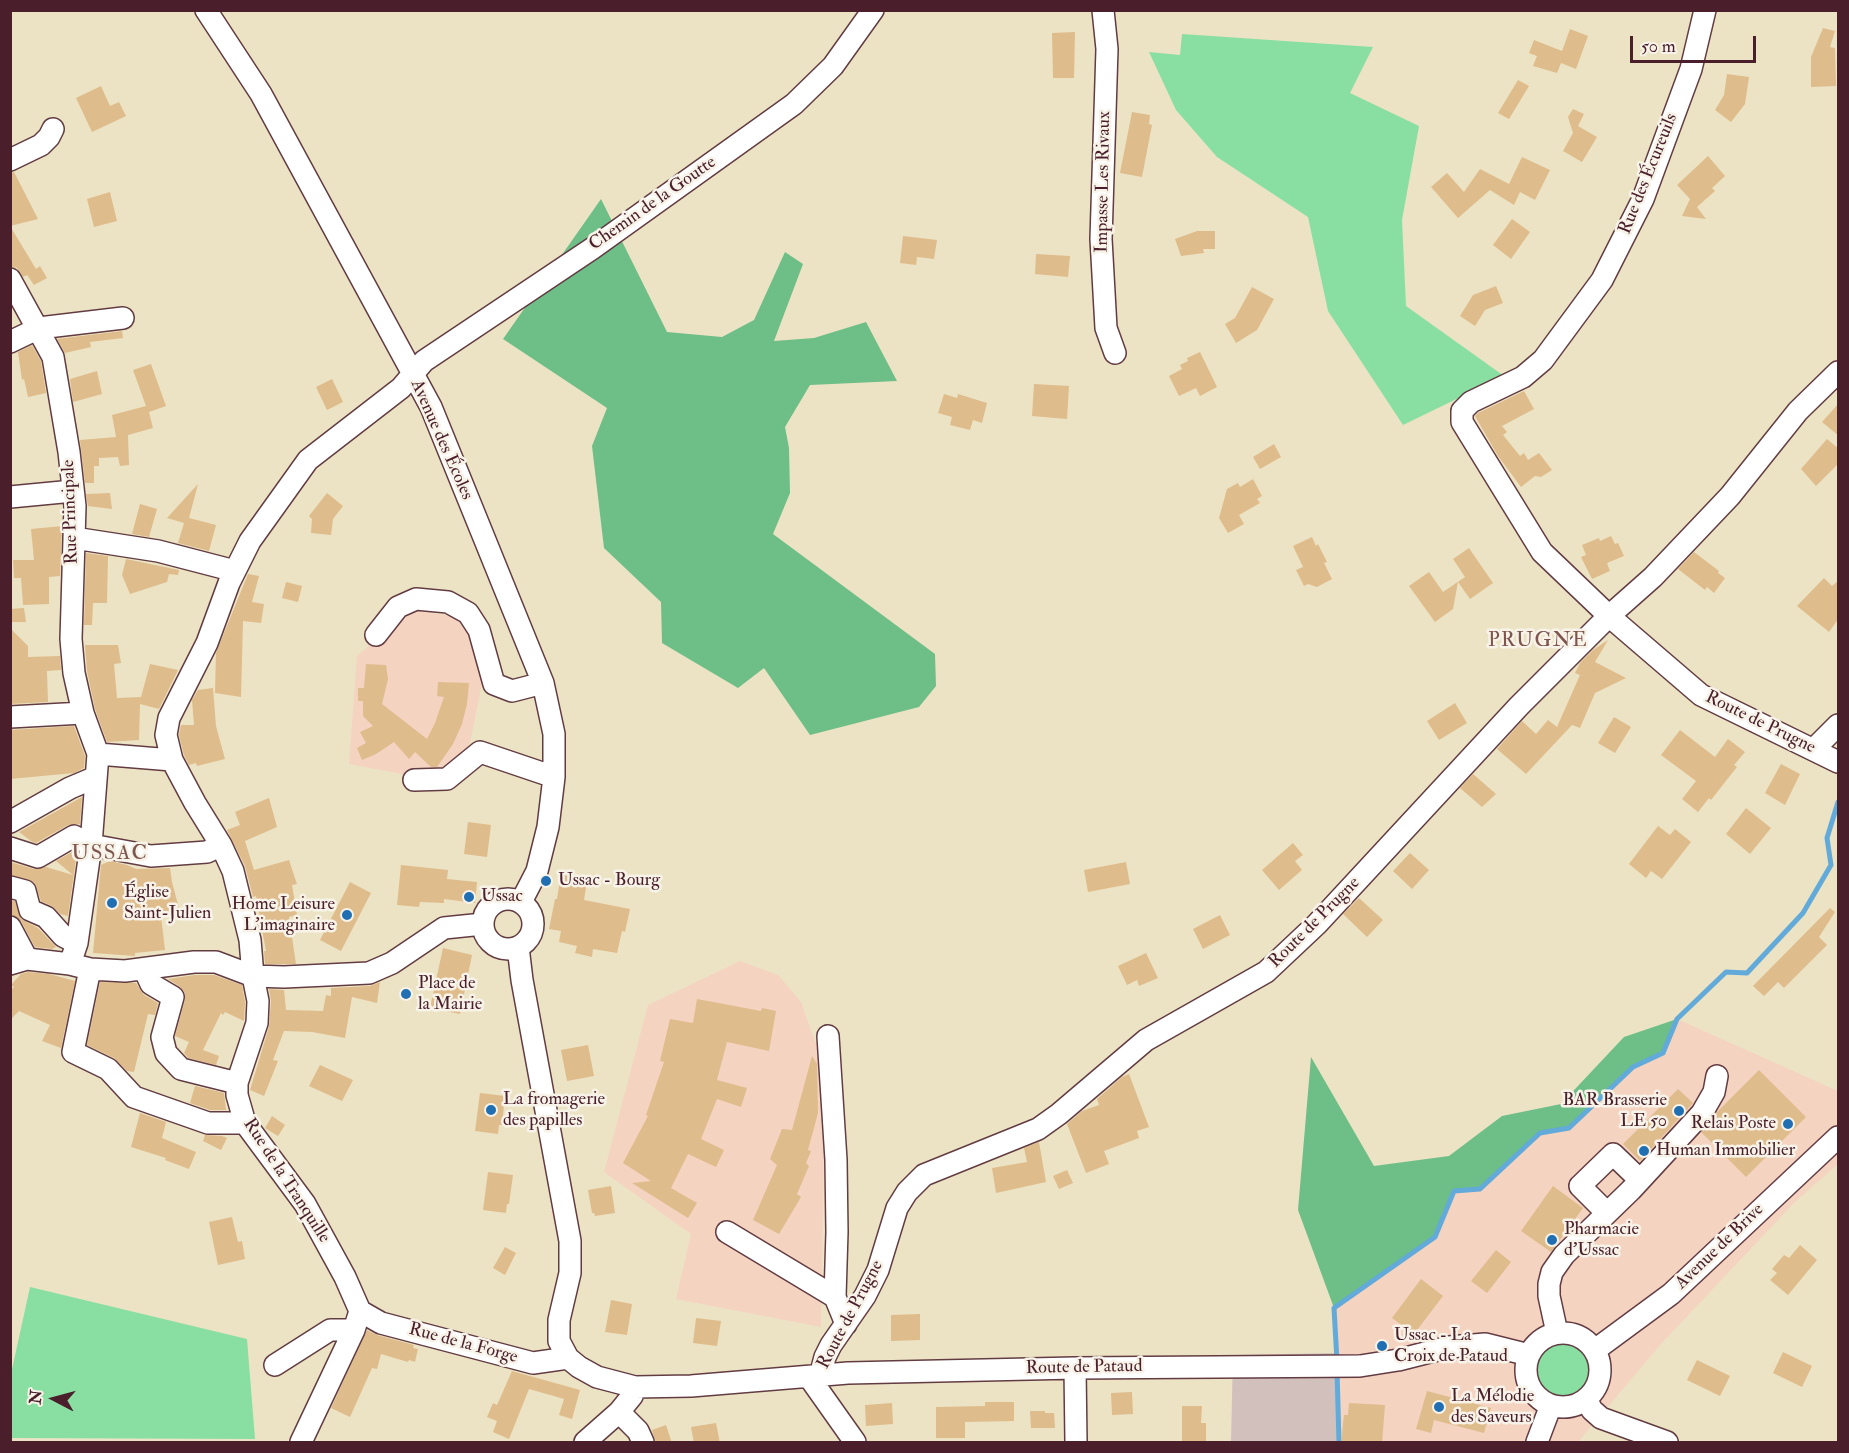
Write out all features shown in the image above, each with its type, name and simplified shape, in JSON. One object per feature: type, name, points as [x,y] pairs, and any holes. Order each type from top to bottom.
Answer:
[{"type":"street","name":"Avenue des Écoles","points":[[206,10],[261,94],[430,407],[543,683],[554,735],[554,777],[548,827],[537,870],[521,902]]},
{"type":"street","name":"Chemin de la Goutte","points":[[235,571],[250,541],[308,460],[401,388],[424,361],[593,248],[794,104],[833,66],[873,10]]},
{"type":"street","name":"Impasse Les Rivaux","points":[[1103,10],[1107,49],[1101,239],[1106,328],[1115,353]]},
{"type":"street","name":"Rue des Écureuils","points":[[1609,616],[1542,552],[1462,422],[1462,411],[1471,402],[1523,377],[1543,360],[1602,280],[1643,199],[1691,69],[1705,10]]},
{"type":"street","points":[[10,160],[40,145],[49,137],[53,129]]},
{"type":"street","name":"Rue Principale","points":[[10,279],[53,357],[69,452],[73,491],[71,639],[74,673],[83,712],[98,754]]},
{"type":"street","points":[[10,342],[39,328],[123,318]]},
{"type":"street","points":[[1609,616],[1653,577],[1730,496],[1798,411],[1839,372]]},
{"type":"street","points":[[10,497],[73,491]]},
{"type":"street","points":[[74,538],[158,551],[235,571]]},
{"type":"street","name":"Rue de la Tranquille","points":[[235,571],[207,643],[169,718],[165,735],[172,760],[221,845],[233,871],[250,940],[258,1001],[257,1023],[237,1083],[237,1095],[245,1123],[305,1204],[345,1277],[357,1321]]},
{"type":"street","points":[[376,634],[398,607],[416,599],[448,602],[468,613],[478,630],[494,684],[512,691],[543,683]]},
{"type":"street","name":"Route de Prugne","points":[[814,1377],[865,1296],[878,1270],[897,1208],[907,1192],[924,1175],[1038,1129],[1146,1040],[1266,972],[1317,924],[1509,717],[1609,616],[1701,695],[1839,762]]},
{"type":"street","points":[[10,717],[83,712]]},
{"type":"street","points":[[1814,749],[1839,725]]},
{"type":"street","points":[[414,780],[447,779],[480,752],[554,777]]},
{"type":"street","points":[[172,760],[98,754],[91,845],[77,943],[80,967],[73,1052],[108,1070],[134,1097],[208,1123],[245,1123]]},
{"type":"street","points":[[10,822],[70,788],[96,777]]},
{"type":"street","points":[[10,848],[38,857],[74,836],[91,845],[151,856],[207,852],[221,845]]},
{"type":"street","points":[[10,887],[26,891],[30,910],[46,917],[63,936],[77,943]]},
{"type":"street","points":[[499,900],[521,902],[531,914],[532,930],[529,937],[518,947],[502,948],[494,945],[488,939],[483,924],[487,910],[499,900]]},
{"type":"street","points":[[10,927],[19,962],[125,971],[194,962],[216,962],[253,976],[284,977],[369,973],[392,963],[444,928],[483,924]]},
{"type":"street","points":[[518,947],[522,980],[570,1241],[570,1272],[560,1320],[559,1341],[568,1358]]},
{"type":"street","points":[[144,969],[151,984],[173,997],[162,1037],[165,1053],[181,1069],[237,1083]]},
{"type":"street","points":[[828,1035],[836,1160],[835,1297],[846,1324]]},
{"type":"street","points":[[1557,1333],[1549,1296],[1552,1272],[1564,1255],[1640,1180],[1702,1113],[1714,1092],[1717,1076]]},
{"type":"street","name":"Avenue de Brive","points":[[1595,1350],[1671,1294],[1839,1137]]},
{"type":"street","points":[[1607,1213],[1580,1186],[1613,1154],[1640,1180]]},
{"type":"street","points":[[727,1232],[835,1297]]},
{"type":"street","points":[[275,1365],[330,1330],[357,1321]]},
{"type":"street","points":[[302,1443],[357,1321]]},
{"type":"street","name":"Rue de la Forge","points":[[357,1321],[381,1323],[533,1363],[568,1358]]},
{"type":"street","points":[[1557,1333],[1572,1334],[1585,1340],[1595,1350],[1599,1359],[1600,1377],[1592,1393],[1586,1399],[1569,1406],[1551,1405],[1540,1399],[1532,1390],[1527,1373],[1529,1355],[1538,1343],[1557,1333]]},
{"type":"street","name":"Route de Pataud","points":[[568,1358],[597,1377],[635,1388],[692,1386],[848,1373],[1379,1364],[1463,1345],[1485,1344],[1529,1355]]},
{"type":"street","points":[[1075,1368],[1076,1443]]},
{"type":"street","points":[[814,1377],[855,1443]]},
{"type":"street","points":[[585,1443],[619,1412],[635,1388]]},
{"type":"street","points":[[1586,1399],[1592,1410],[1601,1418],[1667,1443]]},
{"type":"street","points":[[1537,1443],[1551,1405]]},
{"type":"street","points":[[619,1412],[639,1431],[644,1443]]},
{"type":"shaded area","points":[[411,610],[464,618],[484,674],[470,743],[450,773],[418,777],[349,764],[357,656]]},
{"type":"shaded area","points":[[740,961],[778,975],[801,1002],[825,1070],[821,1327],[676,1299],[691,1234],[604,1172],[648,1005]]},
{"type":"shaded area","points":[[1677,1019],[1838,1091],[1838,1164],[1795,1202],[1662,1343],[1578,1442],[1339,1442],[1334,1308],[1435,1237],[1454,1191],[1480,1189],[1540,1133],[1569,1128],[1633,1067],[1663,1053]]},
{"type":"shaded area","points":[[1337,1353],[1339,1442],[1231,1442],[1233,1355]]},
{"type":"green space","points":[[1182,34],[1373,47],[1350,93],[1419,126],[1402,220],[1406,306],[1504,376],[1403,425],[1328,311],[1308,217],[1217,157],[1176,110],[1149,52],[1180,55]]},
{"type":"green space","points":[[601,199],[667,332],[722,337],[754,320],[785,252],[803,264],[774,341],[814,338],[866,322],[897,381],[810,385],[785,427],[789,448],[790,493],[773,534],[935,654],[936,686],[919,707],[810,735],[764,668],[738,688],[662,643],[661,602],[604,548],[592,446],[607,408],[503,339]]},
{"type":"green space","points":[[1677,1019],[1663,1053],[1633,1067],[1569,1128],[1540,1133],[1480,1189],[1454,1191],[1435,1237],[1334,1308],[1298,1210],[1311,1057],[1374,1166],[1449,1156],[1502,1116],[1561,1104],[1624,1037]]},
{"type":"green space","points":[[30,1287],[247,1339],[255,1439],[11,1438],[11,1374]]},
{"type":"green space","points":[[1563,1344],[1573,1346],[1581,1352],[1587,1360],[1589,1370],[1587,1380],[1581,1388],[1573,1394],[1563,1396],[1553,1394],[1545,1388],[1539,1380],[1537,1370],[1539,1360],[1545,1352],[1553,1346]]},
{"type":"building","points":[[1823,28],[1835,31],[1830,47],[1835,48],[1836,86],[1811,87],[1811,57]]},
{"type":"building","points":[[1570,29],[1588,36],[1576,69],[1561,63],[1557,73],[1533,66],[1537,56],[1529,53],[1534,40],[1562,51]]},
{"type":"building","points":[[1075,32],[1074,78],[1053,78],[1052,33]]},
{"type":"building","points":[[1727,74],[1749,77],[1745,104],[1731,122],[1715,110],[1724,95]]},
{"type":"building","points":[[1518,80],[1529,86],[1509,119],[1498,113]]},
{"type":"building","points":[[101,86],[110,106],[119,102],[126,116],[92,132],[76,98]]},
{"type":"building","points":[[1573,109],[1584,114],[1578,126],[1597,137],[1582,162],[1563,151],[1573,133],[1568,117]]},
{"type":"building","points":[[1132,112],[1150,115],[1149,124],[1152,125],[1142,177],[1120,173]]},
{"type":"building","points":[[1708,156],[1725,176],[1712,188],[1715,191],[1697,207],[1706,219],[1682,216],[1690,199],[1677,185]]},
{"type":"building","points":[[1522,157],[1550,170],[1535,200],[1520,192],[1514,205],[1490,190],[1458,218],[1431,187],[1447,173],[1464,192],[1480,169],[1509,184]]},
{"type":"building","points":[[14,172],[38,219],[10,226],[10,173]]},
{"type":"building","points":[[110,192],[117,221],[94,227],[87,199]]},
{"type":"building","points":[[1512,219],[1530,232],[1511,259],[1493,245]]},
{"type":"building","points":[[10,226],[36,269],[40,266],[47,278],[34,285],[27,275],[23,277],[17,268],[10,266]]},
{"type":"building","points":[[1197,231],[1215,231],[1215,249],[1203,249],[1204,253],[1181,256],[1175,239]]},
{"type":"building","points":[[903,236],[937,240],[934,259],[917,257],[916,265],[900,263]]},
{"type":"building","points":[[1036,254],[1070,256],[1068,277],[1035,274]]},
{"type":"building","points":[[1496,286],[1503,303],[1485,310],[1475,326],[1460,316],[1473,295]]},
{"type":"building","points":[[1252,287],[1274,299],[1257,330],[1236,343],[1225,324],[1235,318]]},
{"type":"building","points":[[122,331],[123,338],[90,342],[91,347],[65,353],[57,339]]},
{"type":"building","points":[[32,345],[41,361],[46,393],[28,397],[24,379],[22,380],[18,352]]},
{"type":"building","points":[[1200,352],[1217,387],[1200,396],[1196,388],[1179,396],[1169,376],[1182,369],[1180,365],[1188,361],[1187,358]]},
{"type":"building","points":[[151,364],[166,406],[149,412],[153,428],[128,435],[129,465],[120,466],[118,457],[99,458],[99,466],[94,466],[94,483],[85,483],[80,440],[116,437],[112,415],[146,406],[133,370]]},
{"type":"building","points":[[97,371],[102,394],[73,402],[70,379]]},
{"type":"building","points":[[332,379],[343,402],[327,410],[316,387]]},
{"type":"building","points":[[1034,384],[1069,386],[1067,419],[1032,416]]},
{"type":"building","points":[[1524,391],[1534,409],[1502,426],[1507,432],[1503,435],[1520,456],[1524,453],[1528,460],[1539,453],[1552,470],[1541,477],[1535,476],[1521,487],[1498,456],[1475,416]]},
{"type":"building","points":[[944,394],[957,398],[958,394],[987,403],[982,423],[973,420],[970,430],[950,425],[952,417],[938,413]]},
{"type":"building","points":[[1839,403],[1839,436],[1822,422]]},
{"type":"building","points":[[1827,439],[1839,449],[1839,463],[1816,486],[1801,469]]},
{"type":"building","points":[[1274,444],[1281,457],[1260,469],[1253,457]]},
{"type":"building","points":[[1253,479],[1262,496],[1257,499],[1260,503],[1239,515],[1244,524],[1228,533],[1219,518],[1227,489],[1238,483],[1240,487]]},
{"type":"building","points":[[198,484],[189,518],[216,525],[209,551],[178,543],[184,523],[167,518]]},
{"type":"building","points":[[110,493],[112,509],[88,506],[86,494]]},
{"type":"building","points":[[327,493],[343,506],[333,519],[331,535],[311,533],[312,519],[309,516]]},
{"type":"building","points":[[140,504],[157,509],[149,537],[132,534]]},
{"type":"building","points":[[62,526],[60,576],[49,577],[49,604],[23,605],[21,578],[14,578],[13,560],[34,560],[31,529]]},
{"type":"building","points":[[1611,536],[1615,544],[1618,543],[1624,556],[1607,563],[1610,571],[1592,579],[1581,557],[1586,555],[1582,545]]},
{"type":"building","points":[[1312,537],[1327,562],[1324,563],[1332,579],[1317,587],[1308,584],[1304,586],[1296,570],[1303,567],[1293,546]]},
{"type":"building","points":[[1469,548],[1493,583],[1470,599],[1458,582],[1453,609],[1435,622],[1409,586],[1429,572],[1443,592],[1465,577],[1453,559]]},
{"type":"building","points":[[1694,552],[1725,578],[1714,593],[1707,587],[1705,590],[1678,569]]},
{"type":"building","points":[[86,553],[108,556],[107,603],[93,603],[92,625],[84,625]]},
{"type":"building","points":[[126,559],[179,570],[178,575],[169,574],[167,582],[130,594],[122,575]]},
{"type":"building","points":[[248,574],[259,576],[252,602],[264,604],[261,623],[243,621],[241,697],[215,693],[216,653]]},
{"type":"building","points":[[1824,578],[1832,586],[1839,580],[1839,618],[1829,632],[1797,606]]},
{"type":"building","points":[[286,582],[302,586],[298,602],[282,598]]},
{"type":"building","points":[[24,608],[26,622],[10,622],[10,609]]},
{"type":"building","points":[[10,628],[28,646],[28,657],[60,656],[61,670],[47,671],[48,702],[10,704]]},
{"type":"building","points":[[1608,640],[1595,662],[1626,678],[1595,693],[1580,728],[1572,725],[1526,774],[1497,749],[1522,721],[1536,734],[1548,720],[1557,727],[1580,675],[1575,673],[1580,663]]},
{"type":"building","points":[[85,645],[118,645],[121,663],[114,664],[117,698],[141,697],[150,664],[178,670],[159,709],[140,704],[139,740],[107,742],[95,709],[87,671]]},
{"type":"building","points":[[366,664],[386,665],[388,679],[382,704],[427,739],[444,697],[437,696],[438,682],[469,683],[462,724],[453,744],[437,767],[431,767],[415,752],[409,759],[394,742],[362,760],[357,748],[366,743],[360,732],[373,726],[363,716],[363,701],[358,701],[358,688],[364,688]]},
{"type":"building","points":[[213,688],[216,726],[225,759],[197,766],[196,763],[189,765],[179,735],[181,725],[194,725],[192,700],[198,690]]},
{"type":"building","points":[[1455,703],[1467,723],[1439,740],[1427,721]]},
{"type":"building","points":[[1614,717],[1631,727],[1615,753],[1598,743]]},
{"type":"building","points":[[74,726],[85,756],[84,768],[74,773],[10,779],[10,730]]},
{"type":"building","points":[[1680,730],[1715,757],[1728,739],[1745,752],[1734,765],[1737,767],[1711,800],[1709,798],[1698,812],[1682,799],[1696,781],[1661,755]]},
{"type":"building","points":[[1781,764],[1800,774],[1785,805],[1765,793]]},
{"type":"building","points":[[1473,774],[1496,794],[1482,807],[1460,788]]},
{"type":"building","points":[[82,797],[80,824],[68,825],[36,843],[19,832]]},
{"type":"building","points":[[269,798],[277,827],[245,841],[254,870],[289,860],[297,884],[292,885],[297,915],[289,917],[296,964],[265,964],[264,951],[266,951],[256,896],[253,897],[245,866],[227,830],[240,825],[235,812]]},
{"type":"building","points":[[1746,808],[1771,828],[1750,854],[1726,834]]},
{"type":"building","points":[[468,822],[491,825],[487,857],[464,854]]},
{"type":"building","points":[[1658,826],[1670,835],[1675,829],[1691,842],[1662,879],[1651,871],[1646,878],[1629,864]]},
{"type":"building","points":[[1293,843],[1303,855],[1295,861],[1302,870],[1279,890],[1262,870]]},
{"type":"building","points":[[74,851],[77,852],[68,916],[60,914],[52,906],[41,901],[34,882],[10,875],[10,862],[34,869],[46,867],[73,875],[56,861]]},
{"type":"building","points":[[1410,853],[1429,870],[1412,889],[1393,871]]},
{"type":"building","points":[[110,861],[136,869],[170,868],[180,912],[161,916],[165,950],[135,953],[135,956],[93,953],[101,865]]},
{"type":"building","points":[[1126,862],[1130,884],[1088,892],[1084,870]]},
{"type":"building","points":[[401,865],[448,870],[447,879],[477,882],[475,903],[444,899],[444,903],[420,902],[419,907],[397,905]]},
{"type":"building","points":[[561,874],[587,881],[584,900],[630,909],[617,953],[593,949],[592,957],[575,953],[577,946],[559,942],[561,931],[549,929]]},
{"type":"building","points":[[350,882],[371,893],[341,951],[320,940]]},
{"type":"building","points":[[1359,898],[1383,920],[1367,937],[1343,914]]},
{"type":"building","points":[[10,900],[15,901],[21,919],[38,928],[56,947],[52,949],[35,947],[21,921],[11,914]]},
{"type":"building","points":[[1830,908],[1835,912],[1819,937],[1827,945],[1784,988],[1778,982],[1764,996],[1753,986]]},
{"type":"building","points":[[1220,915],[1230,935],[1203,949],[1193,929]]},
{"type":"building","points":[[443,948],[472,955],[460,1014],[430,1008]]},
{"type":"building","points":[[1146,953],[1158,978],[1139,986],[1137,980],[1127,985],[1118,966]]},
{"type":"building","points":[[28,972],[49,974],[75,981],[61,1048],[42,1041],[50,1025],[19,1011],[10,1020],[10,991],[14,987],[11,985],[21,974]]},
{"type":"building","points":[[214,975],[242,985],[245,1002],[244,1021],[225,1012],[223,1015],[221,1013],[203,1050],[219,1056],[216,1065],[188,1058],[184,1053],[189,1042],[175,1036],[185,993],[168,979]]},
{"type":"building","points":[[100,982],[136,983],[144,995],[158,1003],[155,1015],[148,1014],[134,1072],[127,1071],[114,1058],[87,1045]]},
{"type":"building","points":[[380,982],[377,1003],[352,997],[345,1038],[312,1032],[284,1031],[273,1060],[278,1061],[264,1096],[250,1090],[269,1027],[271,1001],[269,989],[284,990],[286,1010],[323,1011],[326,995],[331,996],[331,988],[370,986]]},
{"type":"building","points":[[697,999],[761,1011],[762,1008],[776,1011],[769,1051],[727,1042],[717,1080],[747,1088],[741,1107],[717,1099],[701,1139],[724,1150],[716,1167],[688,1154],[671,1188],[697,1203],[688,1218],[632,1183],[651,1181],[623,1163],[648,1116],[646,1115],[664,1062],[660,1061],[670,1019],[693,1023]]},
{"type":"building","points":[[588,1045],[594,1076],[567,1081],[561,1050]]},
{"type":"building","points":[[812,1056],[817,1064],[818,1113],[808,1150],[811,1151],[806,1163],[809,1166],[797,1194],[801,1197],[779,1234],[753,1220],[777,1165],[770,1159],[782,1129],[792,1130]]},
{"type":"building","points":[[320,1065],[353,1080],[342,1101],[309,1086]]},
{"type":"building","points":[[1759,1070],[1806,1117],[1746,1177],[1701,1132],[1717,1112]]},
{"type":"building","points":[[1129,1074],[1149,1127],[1137,1131],[1139,1138],[1104,1151],[1109,1164],[1086,1173],[1067,1124],[1082,1111],[1099,1105],[1097,1099],[1122,1077]]},
{"type":"building","points":[[195,1086],[224,1093],[226,1110],[210,1110],[190,1103]]},
{"type":"building","points":[[1678,1089],[1693,1103],[1640,1161],[1623,1144]]},
{"type":"building","name":"La fromagerie des papilles","points":[[480,1093],[505,1096],[502,1125],[499,1125],[498,1134],[475,1131]]},
{"type":"building","points":[[140,1113],[166,1122],[162,1138],[196,1152],[189,1169],[165,1160],[166,1158],[131,1147]]},
{"type":"building","points":[[272,1116],[285,1125],[278,1136],[265,1128]]},
{"type":"building","points":[[205,1135],[227,1138],[221,1150],[203,1141]]},
{"type":"building","points":[[1039,1142],[1046,1182],[996,1193],[992,1168],[1027,1162],[1024,1148]]},
{"type":"building","points":[[1067,1170],[1073,1183],[1059,1189],[1053,1176]]},
{"type":"building","points":[[488,1172],[513,1175],[506,1213],[483,1210]]},
{"type":"building","points":[[611,1186],[615,1213],[595,1216],[592,1213],[588,1190]]},
{"type":"building","points":[[1553,1186],[1583,1208],[1551,1252],[1521,1231]]},
{"type":"building","points":[[232,1217],[238,1242],[242,1241],[245,1259],[218,1265],[209,1222]]},
{"type":"building","points":[[1800,1245],[1817,1260],[1788,1295],[1770,1280],[1777,1273],[1772,1269],[1784,1255],[1789,1258]]},
{"type":"building","points":[[505,1247],[516,1253],[505,1275],[493,1268]]},
{"type":"building","points":[[1496,1250],[1511,1262],[1487,1293],[1471,1281]]},
{"type":"building","points":[[1421,1279],[1443,1296],[1414,1334],[1392,1318]]},
{"type":"building","points":[[611,1300],[632,1304],[627,1335],[605,1332]]},
{"type":"building","points":[[920,1314],[920,1340],[891,1341],[891,1315]]},
{"type":"building","points":[[696,1318],[721,1321],[717,1346],[693,1343]]},
{"type":"building","points":[[367,1330],[414,1345],[413,1348],[418,1349],[415,1362],[381,1354],[377,1369],[372,1368],[350,1417],[331,1408]]},
{"type":"building","points":[[1783,1352],[1812,1366],[1802,1387],[1773,1373]]},
{"type":"building","points":[[1697,1360],[1730,1376],[1720,1396],[1687,1380]]},
{"type":"building","points":[[512,1371],[580,1390],[572,1419],[559,1415],[564,1399],[529,1389],[509,1439],[493,1432],[497,1421],[487,1417],[493,1403],[497,1405]]},
{"type":"building","points":[[1427,1391],[1491,1408],[1484,1433],[1434,1420],[1431,1433],[1416,1429]]},
{"type":"building","points":[[1132,1392],[1133,1414],[1112,1415],[1111,1393]]},
{"type":"building","points":[[985,1402],[1014,1402],[1014,1421],[965,1422],[965,1438],[936,1438],[936,1407],[985,1406]]},
{"type":"building","points":[[892,1403],[893,1424],[866,1426],[865,1405]]},
{"type":"building","points":[[1349,1403],[1385,1405],[1382,1443],[1341,1443],[1344,1415],[1348,1415]]},
{"type":"building","points":[[1182,1406],[1202,1406],[1201,1423],[1206,1423],[1206,1442],[1182,1443]]},
{"type":"building","points":[[1030,1411],[1054,1413],[1055,1428],[1031,1428]]},
{"type":"building","points":[[716,1423],[720,1443],[694,1443],[691,1427]]},
{"type":"building","points":[[666,1425],[672,1443],[656,1443],[652,1430]]},
{"type":"waterway","points":[[1337,1361],[1334,1308],[1435,1237],[1454,1191],[1480,1189],[1540,1133],[1569,1128],[1633,1067],[1663,1053],[1677,1019],[1726,972],[1747,973],[1803,913],[1831,865],[1827,838],[1838,802]]},
{"type":"waterway","points":[[1337,1370],[1339,1442]]},
{"type":"place","name":"Ussac - Bourg","points":[[546,881]]},
{"type":"place","name":"Ussac","points":[[469,897]]},
{"type":"place","name":"Église Saint-Julien","points":[[112,903]]},
{"type":"place","name":"Home Leisure L'imaginaire","points":[[347,915]]},
{"type":"place","name":"Place de la Mairie","points":[[406,994]]},
{"type":"place","name":"La fromagerie des papilles","points":[[491,1110]]},
{"type":"place","name":"BAR Brasserie LE 50","points":[[1679,1111]]},
{"type":"place","name":"Relais Poste","points":[[1788,1124]]},
{"type":"place","name":"Human Immobilier","points":[[1644,1151]]},
{"type":"place","name":"Pharmacie d'Ussac","points":[[1552,1240]]},
{"type":"place","name":"Ussac - La Croix de Pataud","points":[[1382,1346]]},
{"type":"place","name":"La Mélodie des Saveurs","points":[[1439,1407]]},
{"type":"district","name":"PRUGNE","points":[[1538,642]]},
{"type":"district","name":"USSAC","points":[[110,854]]}]
